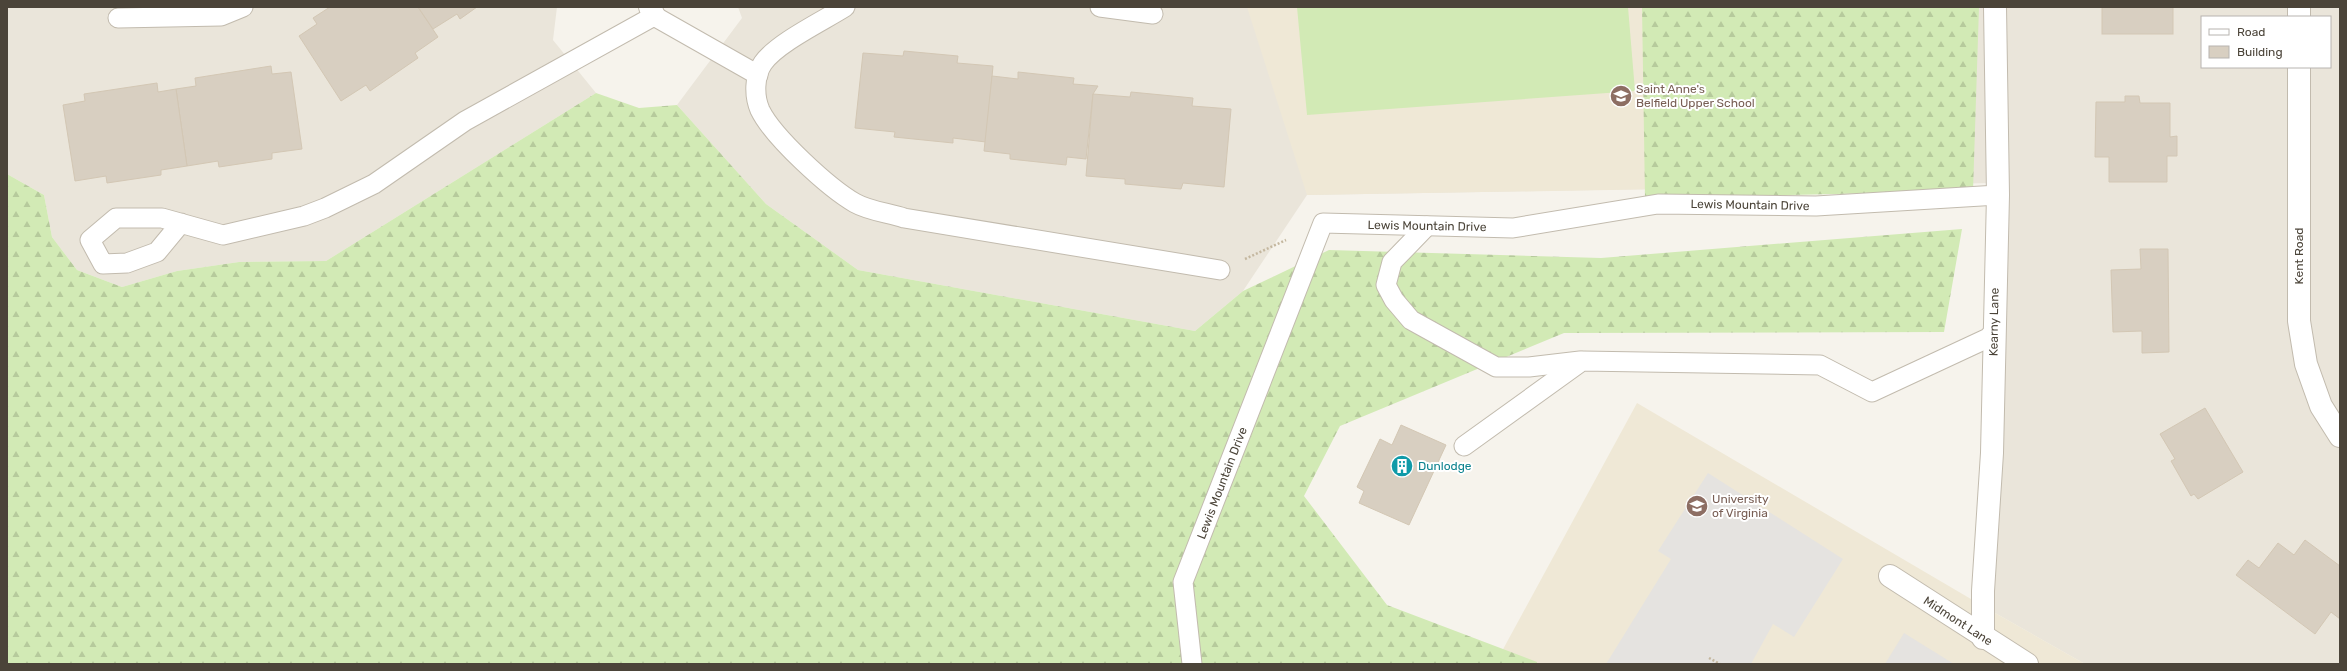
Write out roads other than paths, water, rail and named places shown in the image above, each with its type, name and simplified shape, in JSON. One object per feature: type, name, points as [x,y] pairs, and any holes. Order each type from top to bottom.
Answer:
[{"type":"street","name":"Kearny Lane","points":[[1983,638],[1983,591],[1992,453],[1998,195],[1995,7]]},
{"type":"street","name":"Kent Road","points":[[2299,68],[2299,321],[2306,364],[2321,406],[2340,436]]},
{"type":"street","name":"Midmont Lane","points":[[1890,576],[1983,638],[2027,664]]},
{"type":"lane","points":[[118,18],[221,16],[243,7]]},
{"type":"lane","points":[[845,7],[777,49],[762,63],[755,90],[760,110],[788,147],[829,185],[856,204],[904,218],[1220,270]]},
{"type":"lane","points":[[1100,7],[1153,14]]},
{"type":"lane","points":[[181,223],[223,235],[304,216],[325,208],[374,184],[465,121],[652,10],[758,75]]},
{"type":"lane","name":"Lewis Mountain Drive","points":[[1192,664],[1183,582],[1323,223],[1513,228],[1658,204],[1816,206],[1998,195]]},
{"type":"lane","points":[[1427,226],[1392,262],[1386,285],[1394,300],[1411,320],[1496,367],[1529,367],[1582,361],[1820,365],[1872,392],[1988,338],[1994,332]]},
{"type":"lane","points":[[1464,446],[1582,361]]},
{"type":"place","name":"Saint Anne's Belfield Upper School","points":[[1621,96]]},
{"type":"place","name":"Dunlodge","points":[[1402,466]]},
{"type":"place","name":"University of Virginia","points":[[1697,506]]}]
